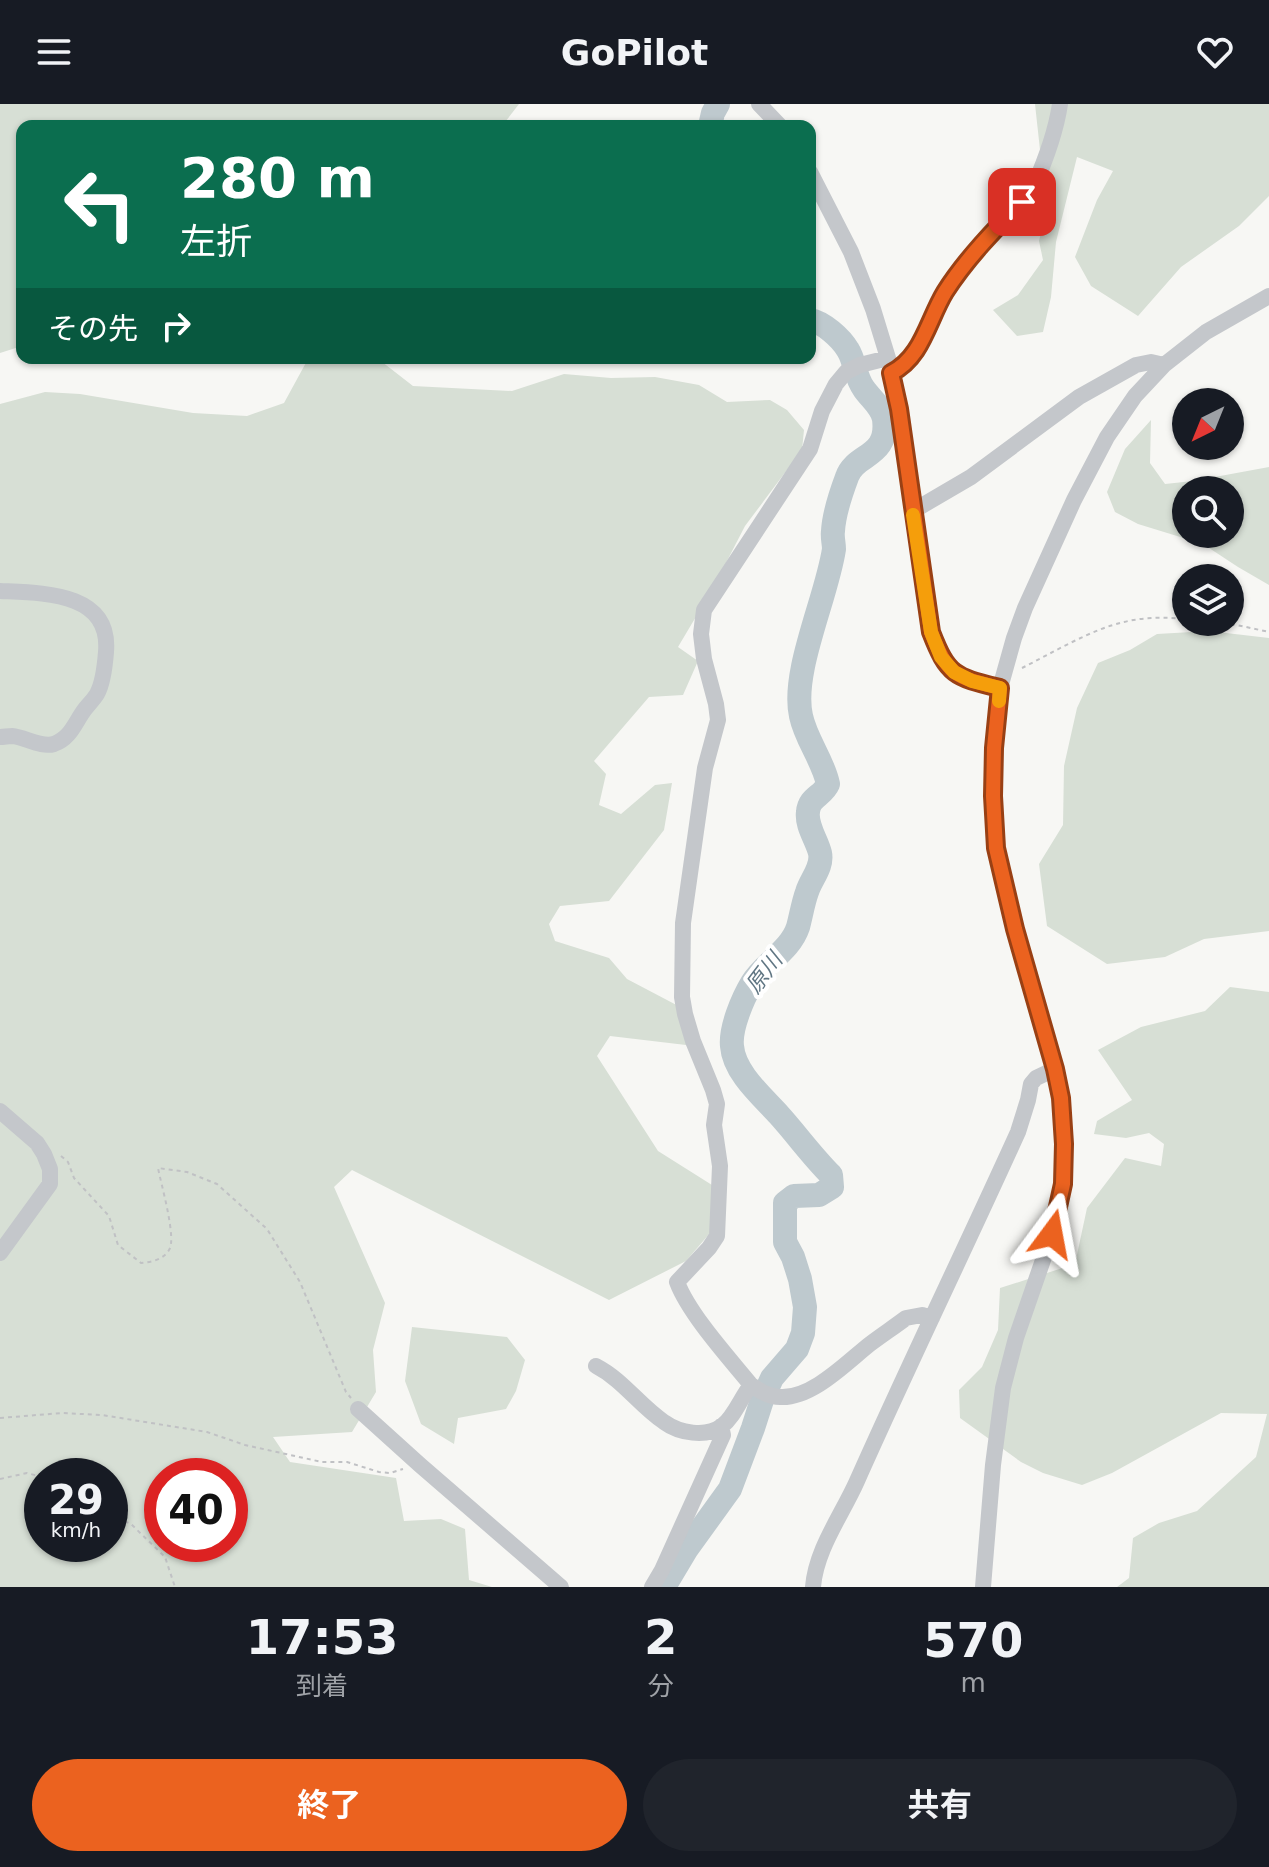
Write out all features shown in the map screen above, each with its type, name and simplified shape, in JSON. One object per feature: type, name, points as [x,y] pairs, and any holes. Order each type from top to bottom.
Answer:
[{"type":"street","points":[[759,104],[774,120]]},
{"type":"street","points":[[932,1318],[922,1315],[906,1318],[823,1381],[793,1396],[781,1398],[761,1391],[720,1347],[677,1282],[717,1236],[720,1166],[714,1125],[717,1104],[693,1041],[682,997],[683,923],[705,768],[718,720],[701,634],[704,610],[810,449],[822,411],[836,384],[853,369],[902,367],[910,358],[946,291],[1033,188],[1060,104]]},
{"type":"street","points":[[816,184],[851,252],[873,309],[889,366],[899,409],[931,632],[941,657],[954,672],[972,681],[1000,688]]},
{"type":"street","points":[[983,1587],[1003,1388],[1016,1338],[1052,1234],[1063,1184],[1061,1098],[996,848],[994,748],[1000,688],[1025,608],[1074,500],[1107,437],[1135,396],[1164,365],[1206,332],[1269,296]]},
{"type":"street","points":[[913,511],[971,477],[1079,397],[1136,365],[1151,362],[1164,365]]},
{"type":"street","points":[[0,591],[45,593],[68,598],[102,620],[107,644],[97,694],[78,717],[67,738],[50,746],[13,736],[0,737]]},
{"type":"street","points":[[813,1587],[814,1572],[823,1551],[1018,1132],[1031,1084],[1036,1078],[1055,1069]]},
{"type":"street","points":[[0,1111],[37,1143],[50,1169],[50,1184],[0,1253]]},
{"type":"street","points":[[596,1366],[616,1379],[665,1423],[687,1431],[704,1433],[721,1426],[761,1391]]},
{"type":"street","points":[[358,1409],[561,1587]]},
{"type":"street","points":[[652,1587],[723,1435],[721,1426]]},
{"type":"path","points":[[1006,668],[1021,668],[1101,629],[1125,621],[1172,618]]},
{"type":"path","points":[[1244,627],[1269,632]]},
{"type":"path","points":[[60,1155],[68,1162],[74,1178],[109,1216],[118,1245],[141,1263],[156,1261],[170,1250],[173,1235],[158,1168],[187,1172],[217,1184],[267,1229],[283,1253],[300,1282],[346,1392],[358,1409]]},
{"type":"path","points":[[0,1418],[62,1413],[102,1415],[207,1432],[245,1445],[322,1462],[347,1462],[379,1472],[390,1473],[420,1465]]},
{"type":"path","points":[[0,1479],[24,1474]]},
{"type":"path","points":[[128,1523],[165,1557],[175,1587]]},
{"type":"shaded area","points":[[0,104],[519,104],[507,120],[16,120],[16,348],[0,353]]},
{"type":"shaded area","points":[[1035,104],[1269,104],[1269,196],[1239,226],[1181,267],[1138,316],[1091,286],[1075,257],[1097,200],[1113,171],[1077,157],[1056,242],[1051,297],[1043,332],[1017,336],[993,310],[1018,295],[1043,260],[1039,241],[1048,203],[1039,192],[1040,150]]},
{"type":"shaded area","points":[[305,364],[385,364],[413,386],[512,391],[564,374],[611,378],[655,377],[699,385],[727,402],[770,400],[787,410],[804,430],[802,450],[745,526],[678,647],[698,661],[683,695],[649,697],[594,761],[606,774],[599,805],[621,814],[655,785],[672,783],[664,830],[609,901],[560,906],[549,924],[555,941],[609,958],[627,979],[686,1010],[686,1045],[610,1036],[597,1056],[658,1151],[712,1185],[710,1233],[686,1261],[609,1300],[352,1170],[334,1187],[385,1303],[373,1350],[376,1392],[352,1432],[273,1437],[290,1462],[396,1478],[404,1521],[441,1519],[465,1529],[469,1580],[492,1587],[0,1587],[0,404],[45,392],[80,394],[193,413],[247,416],[284,403]]},
{"type":"shaded area","points":[[1151,420],[1150,463],[1165,484],[1172,483],[1172,534],[1138,524],[1115,512],[1107,492],[1125,449]]},
{"type":"shaded area","points":[[1269,467],[1269,585],[1244,570],[1244,564],[1233,564],[1209,548],[1244,548],[1244,476],[1220,476]]},
{"type":"shaded area","points":[[1157,634],[1269,638],[1269,931],[1204,939],[1165,957],[1107,964],[1047,926],[1039,864],[1063,825],[1064,766],[1077,708],[1098,663],[1130,650]]},
{"type":"shaded area","points":[[1230,987],[1269,992],[1269,1587],[1117,1587],[1129,1578],[1133,1538],[1159,1523],[1197,1511],[1256,1457],[1267,1414],[1221,1413],[1112,1473],[1082,1485],[1043,1473],[1021,1462],[960,1418],[959,1390],[982,1367],[998,1330],[1000,1288],[1075,1264],[1087,1208],[1125,1158],[1161,1166],[1164,1144],[1149,1133],[1126,1138],[1094,1134],[1097,1121],[1132,1100],[1098,1050],[1141,1027],[1205,1011]]},
{"type":"shaded area","points":[[412,1327],[507,1337],[525,1360],[516,1391],[506,1409],[458,1418],[454,1444],[421,1424],[405,1381]]},
{"type":"waterway","name":"原川","points":[[711,120],[718,104]]},
{"type":"waterway","name":"原川","points":[[664,1587],[686,1550],[730,1489],[772,1378],[797,1349],[803,1333],[805,1307],[800,1279],[785,1242],[785,1203],[794,1196],[819,1195],[832,1187],[831,1175],[744,1075],[732,1046],[735,1022],[745,997],[757,976],[794,935],[820,863],[808,812],[811,803],[828,784],[801,716],[801,678],[830,568],[836,510],[842,490],[851,469],[877,448],[884,432],[883,415],[861,384],[848,350],[831,331],[816,322]]},
{"type":"slow traffic","points":[[913,515],[931,632],[941,657],[954,672],[972,681],[1000,688],[999,701]]},
{"type":"route","points":[[1022,202],[982,245],[946,291],[910,358],[891,373],[899,409],[931,632],[941,657],[954,672],[972,681],[1000,688],[994,748],[996,848],[1061,1098],[1063,1184],[1052,1234]]}]
